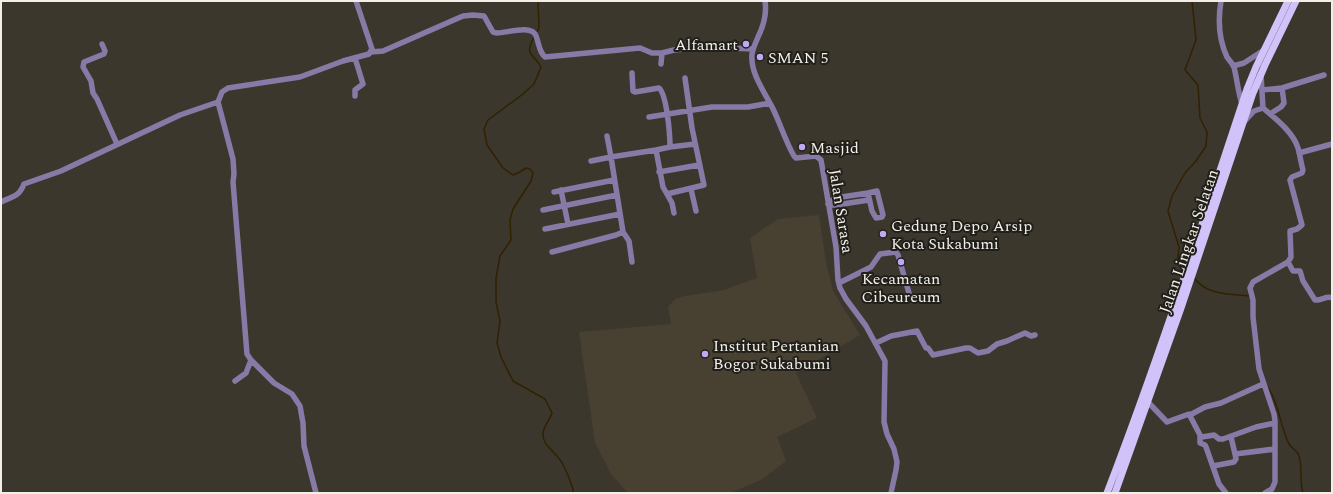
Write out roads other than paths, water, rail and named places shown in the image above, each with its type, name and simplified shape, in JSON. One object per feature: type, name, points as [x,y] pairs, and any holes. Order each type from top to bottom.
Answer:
[{"type":"main road","name":"Jalan Lingkar Selatan","points":[[1115,493],[1252,74],[1288,1]]},
{"type":"main road","name":"Jalan Lingkar Selatan","points":[[1108,493],[1145,401],[1261,73],[1296,1]]},
{"type":"street","points":[[356,1],[372,49],[370,52]]},
{"type":"street","name":"Jalan Sarasa","points":[[765,1],[765,19],[753,49],[753,64],[794,156],[798,158],[814,156],[820,158],[836,247],[839,283],[846,299],[864,323],[885,361],[884,422],[897,462],[891,493]]},
{"type":"street","points":[[1221,1],[1219,24],[1222,43],[1226,56],[1233,66],[1242,104]]},
{"type":"street","points":[[316,493],[304,446],[303,423],[300,406],[292,394],[274,383],[247,354],[233,182],[233,159],[218,102],[222,92],[228,88],[300,77],[343,61],[368,55],[370,52],[383,51],[463,16],[473,15],[484,16],[493,32],[497,33],[526,29],[532,31],[536,36],[540,49],[545,57],[640,48],[652,53],[707,47],[753,49]]},
{"type":"street","points":[[102,44],[105,51],[103,54],[84,62],[83,67],[90,81],[93,93],[117,144]]},
{"type":"street","points":[[1233,66],[1244,63],[1264,50]]},
{"type":"street","points":[[661,64],[662,53]]},
{"type":"street","points":[[355,58],[363,85],[355,90],[355,96]]},
{"type":"street","points":[[632,72],[633,91],[635,92],[659,88],[661,90],[667,114],[670,147]]},
{"type":"street","points":[[1261,73],[1263,108],[1289,132],[1296,143],[1303,172],[1292,177],[1290,180],[1302,225],[1297,229],[1290,231],[1291,257],[1288,262],[1253,282],[1250,288],[1258,363],[1263,384],[1274,414],[1275,423],[1275,482],[1273,487],[1265,493]]},
{"type":"street","points":[[1262,90],[1282,88],[1324,75]]},
{"type":"street","points":[[667,194],[704,185],[695,144],[685,78]]},
{"type":"street","points":[[1270,114],[1281,107],[1284,103],[1282,88]]},
{"type":"street","points":[[1,202],[17,195],[22,191],[24,184],[61,171],[180,116],[218,102]]},
{"type":"street","points":[[649,117],[690,112],[712,107],[748,106],[770,103]]},
{"type":"street","points":[[1242,125],[1254,112],[1263,108]]},
{"type":"street","points":[[607,136],[623,232],[629,241],[632,262]]},
{"type":"street","points":[[591,161],[695,144]]},
{"type":"street","points":[[1299,153],[1332,144]]},
{"type":"street","points":[[656,150],[663,187],[672,203],[674,213]]},
{"type":"street","points":[[659,172],[699,164]]},
{"type":"street","points":[[554,192],[614,180]]},
{"type":"street","points":[[691,189],[696,211]]},
{"type":"street","points":[[561,190],[568,224]]},
{"type":"street","points":[[828,204],[835,198],[868,193],[876,190],[878,191],[883,214],[882,217],[874,217],[868,193]]},
{"type":"street","points":[[543,210],[565,207],[617,195]]},
{"type":"street","points":[[828,204],[836,205],[869,200]]},
{"type":"street","points":[[545,229],[620,214]]},
{"type":"street","points":[[552,252],[623,232]]},
{"type":"street","points":[[839,283],[871,267],[880,254],[896,252],[908,293]]},
{"type":"street","points":[[1288,262],[1292,271],[1300,270],[1303,281],[1315,300],[1328,297],[1332,298]]},
{"type":"street","points":[[876,343],[891,336],[917,331],[926,348],[928,348],[933,355],[970,348],[978,353],[988,351],[997,344],[1025,333],[1031,336],[1035,335]]},
{"type":"street","points":[[235,381],[246,373],[251,360]]},
{"type":"street","points":[[1145,401],[1167,422],[1188,414],[1190,415],[1205,406],[1221,403],[1263,384]]},
{"type":"street","points":[[1190,415],[1200,435],[1200,443],[1205,445],[1219,484],[1226,493]]},
{"type":"street","points":[[1200,435],[1204,437],[1215,435],[1221,440],[1256,427],[1275,423]]},
{"type":"street","points":[[1213,466],[1234,462],[1236,459],[1231,437]]},
{"type":"street","points":[[1235,454],[1275,449]]},
{"type":"waterway","points":[[537,32],[539,28],[538,1]]},
{"type":"waterway","points":[[1185,267],[1178,258],[1179,247],[1168,211],[1172,196],[1185,173],[1196,161],[1206,146],[1207,132],[1200,118],[1198,85],[1185,70],[1196,40],[1192,1]]},
{"type":"waterway","points":[[534,37],[531,43],[530,52],[541,67],[534,84],[488,120],[484,129],[487,145],[503,168],[513,175],[526,168],[530,169],[533,173],[531,181],[513,209],[510,220],[511,240],[500,256],[496,278],[496,302],[500,321],[497,343],[501,357],[513,381],[545,399],[552,413],[544,430],[543,437],[547,446],[560,459],[570,480],[573,493]]},
{"type":"waterway","points":[[1194,278],[1200,284],[1213,291],[1251,296]]},
{"type":"waterway","points":[[1267,386],[1277,407],[1283,430],[1289,444],[1299,456],[1303,493]]},
{"type":"place","name":"Alfamart","points":[[746,44]]},
{"type":"place","name":"SMAN 5","points":[[760,57]]},
{"type":"place","name":"Masjid","points":[[802,147]]},
{"type":"place","name":"Gedung Depo Arsip Kota Sukabumi","points":[[883,234]]},
{"type":"place","name":"Kecamatan Cibeureum","points":[[901,262]]},
{"type":"place","name":"Institut Pertanian Bogor Sukabumi","points":[[705,354]]}]
